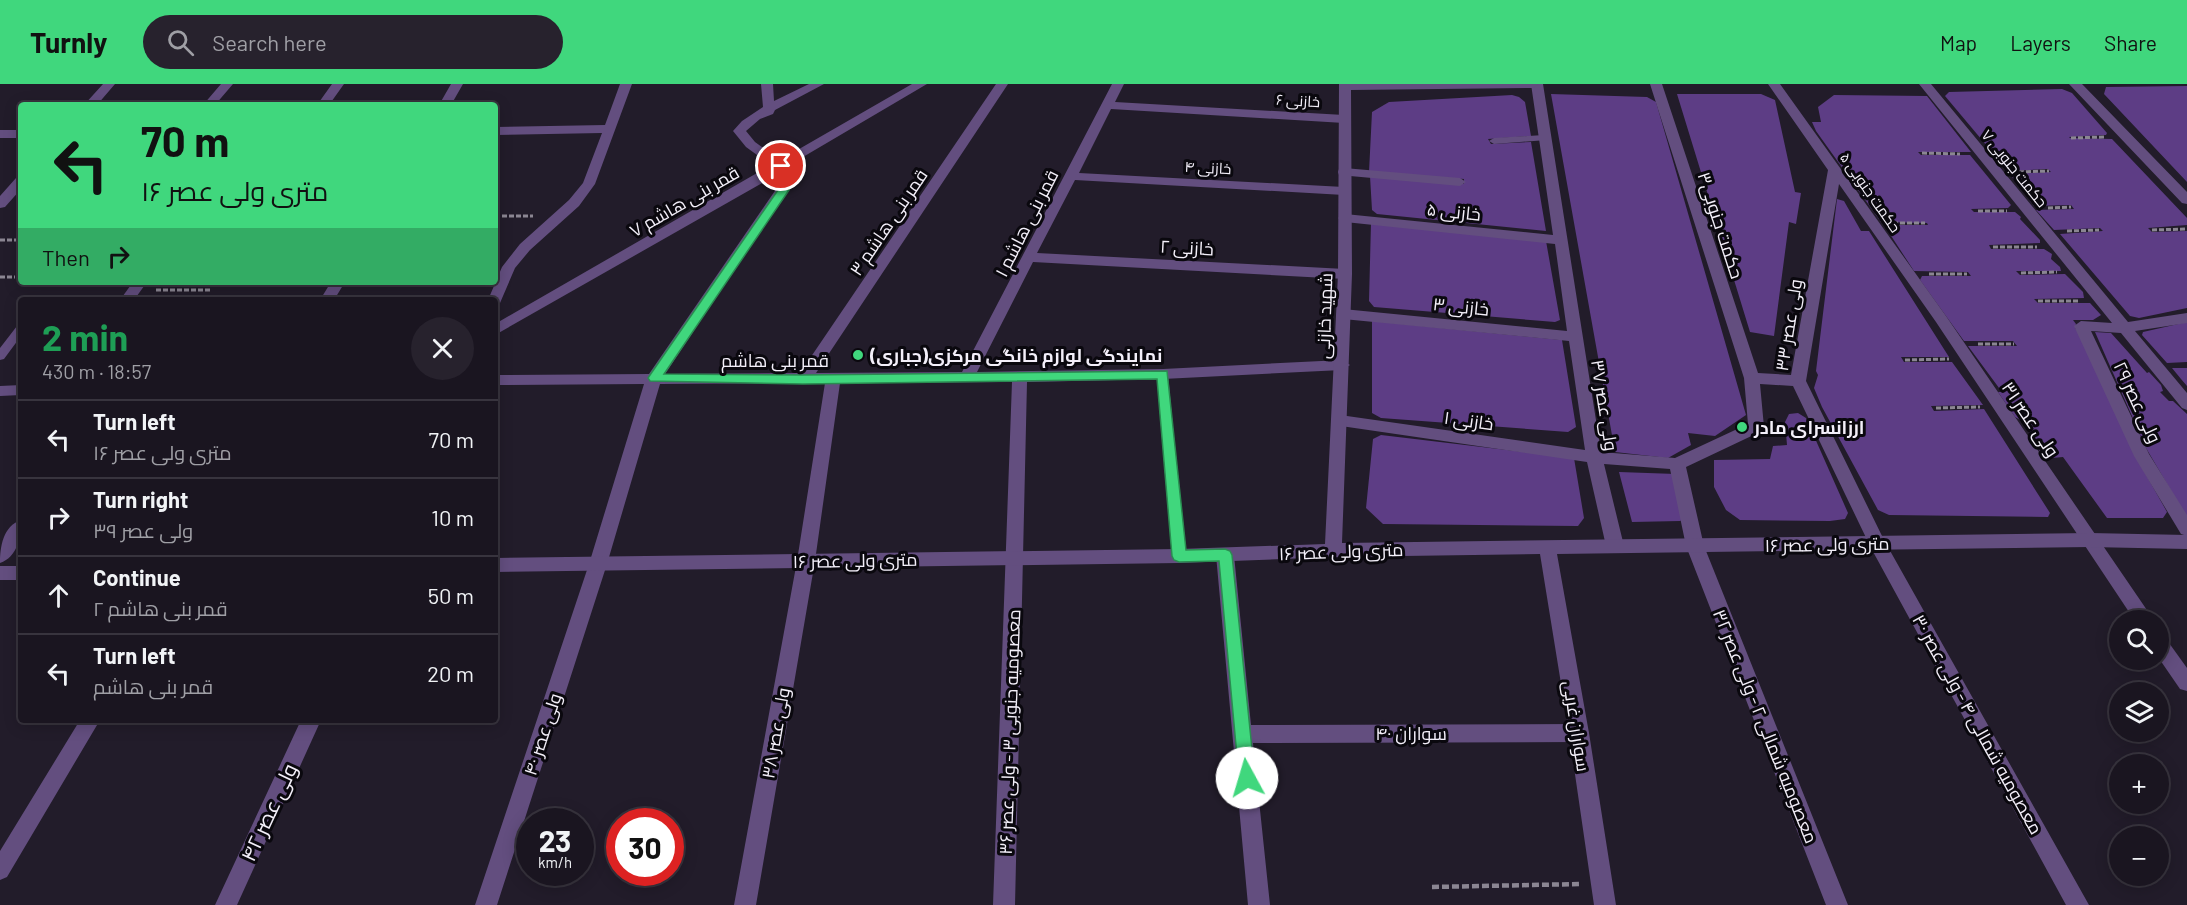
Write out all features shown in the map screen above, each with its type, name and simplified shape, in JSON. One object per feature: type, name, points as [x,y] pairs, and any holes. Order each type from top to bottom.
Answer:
[{"type":"street","points":[[93,102],[109,84]]},
{"type":"street","points":[[212,102],[227,84]]},
{"type":"street","points":[[325,102],[338,84]]},
{"type":"street","points":[[447,102],[457,84]]},
{"type":"street","points":[[496,297],[509,267],[525,247],[560,216],[589,184],[626,84]]},
{"type":"street","points":[[767,84],[769,111]]},
{"type":"street","points":[[781,166],[746,143],[740,131],[745,125],[819,84]]},
{"type":"street","name":"قمر بنی هاشم ۷","points":[[498,328],[921,84]]},
{"type":"street","name":"قمر بنی هاشم ۳","points":[[803,380],[1002,84]]},
{"type":"street","name":"قمر بنی هاشم ۱","points":[[966,378],[1118,84]]},
{"type":"street","points":[[1345,86],[1535,84]]},
{"type":"street","name":"ولی عصر ۳۷","points":[[1535,84],[1594,458],[1615,546]]},
{"type":"street","name":"حکمت جنوبی۳","points":[[1656,84],[1752,378],[1756,427],[1677,465]]},
{"type":"street","name":"حکمت جنوبی ۵","points":[[1774,84],[1941,319]]},
{"type":"street","name":"حکمت جنوبی ۷","points":[[1925,84],[2187,404]]},
{"type":"street","points":[[2075,84],[2187,200]]},
{"type":"street","name":"شهید خازنی","points":[[1333,550],[1345,274],[1345,86]]},
{"type":"street","name":"خازنی ۶","points":[[1107,105],[1344,119]]},
{"type":"street","points":[[498,131],[608,129]]},
{"type":"street","points":[[0,134],[18,134]]},
{"type":"street","name":"ولی عصر ۴۰","points":[[486,905],[598,564],[654,378],[784,190],[787,182],[781,166]]},
{"type":"street","name":"ولی عصر ۳۳","points":[[1835,169],[1798,381],[1877,543]]},
{"type":"street","points":[[1344,172],[1460,182]]},
{"type":"street","name":"خازنی ۴","points":[[1070,176],[1344,191]]},
{"type":"street","points":[[0,204],[18,184]]},
{"type":"street","name":"خازنی ۵","points":[[1345,218],[1559,240]]},
{"type":"street","name":"خازنی ۲","points":[[1028,257],[1345,274]]},
{"type":"street","name":"خازنی ۳","points":[[1343,314],[1575,337]]},
{"type":"street","points":[[2124,328],[2187,318]]},
{"type":"street","name":"ولی عصر ۳۱","points":[[1941,319],[2138,610]]},
{"type":"street","name":"ولی عصر ۲۹","points":[[2124,328],[2081,326],[2142,456],[2187,529]]},
{"type":"street","name":"قمر بنی هاشم","points":[[498,380],[966,378],[1162,374],[1342,365]]},
{"type":"street","name":"معصومیه جنوبی ۳ - ولی عصر ۳۶","points":[[1004,905],[1020,377]]},
{"type":"street","points":[[1752,378],[1798,381]]},
{"type":"street","name":"ولی عصر ۳۸","points":[[745,905],[806,561],[833,379]]},
{"type":"street","points":[[0,391],[18,390]]},
{"type":"street","name":"خازنی ۱","points":[[1340,421],[1594,458],[1677,465]]},
{"type":"street","name":"معصومیه شمالی ۲ - ولی عصر ۳۲","points":[[1677,465],[1695,546],[1837,905]]},
{"type":"street","points":[[0,556],[18,531]]},
{"type":"street","name":"۱۶ متری ولی عصر","points":[[498,565],[1179,556],[1333,550],[1615,546],[2090,540],[2187,542]]},
{"type":"street","name":"معصومیه شمالی ۴ - ولی عصر ۳۰","points":[[1877,543],[2078,905]]},
{"type":"street","name":"سواران غربی","points":[[1547,547],[1579,733],[1605,905]]},
{"type":"street","points":[[1225,555],[1259,905]]},
{"type":"street","points":[[0,573],[18,573]]},
{"type":"street","points":[[2169,657],[2187,682]]},
{"type":"street","points":[[0,870],[88,723]]},
{"type":"street","name":"ولی عصر ۴۲","points":[[226,905],[310,723]]},
{"type":"street","name":"سواران ۴۰","points":[[1243,734],[1579,733]]},
{"type":"lane","points":[[1494,141],[1544,138]]},
{"type":"lane","points":[[0,356],[18,333]]},
{"type":"lane","points":[[1162,374],[1179,556]]},
{"type":"path","points":[[2071,138],[2126,137]]},
{"type":"path","points":[[1922,153],[1982,154]]},
{"type":"path","points":[[1998,173],[2049,171]]},
{"type":"path","points":[[1978,211],[2028,211]]},
{"type":"path","points":[[498,216],[560,216]]},
{"type":"path","points":[[1873,223],[1925,223]]},
{"type":"path","points":[[2152,230],[2187,228]]},
{"type":"path","points":[[2046,232],[2099,230]]},
{"type":"path","points":[[0,240],[18,240]]},
{"type":"path","points":[[1993,247],[2058,247]]},
{"type":"path","points":[[2021,273],[2079,272]]},
{"type":"path","points":[[1908,273],[1967,274]]},
{"type":"path","points":[[0,277],[15,277]]},
{"type":"path","points":[[134,291],[212,290]]},
{"type":"path","points":[[2038,301],[2102,301]]},
{"type":"path","points":[[1957,344],[2014,344]]},
{"type":"path","points":[[1905,360],[1967,359]]},
{"type":"path","points":[[1936,408],[1999,406]]},
{"type":"path","points":[[1432,887],[1602,884]]},
{"type":"building","points":[[2187,86],[2187,182],[2104,94],[2106,87]]},
{"type":"building","points":[[2062,89],[2072,93],[2107,133],[2106,135],[2069,137],[2112,139],[2187,218],[2187,225],[2148,228],[2152,232],[2187,231],[2187,308],[2139,318],[2130,316],[2060,234],[2103,231],[2100,228],[2054,230],[2036,210],[2074,209],[2071,205],[2034,206],[2010,174],[2051,172],[2048,169],[2008,171],[1945,96],[1949,92]]},
{"type":"building","points":[[1551,94],[1647,97],[1656,102],[1746,415],[1715,436],[1688,433],[1691,445],[1668,458],[1615,452]]},
{"type":"building","points":[[1677,94],[1761,94],[1775,100],[1795,192],[1801,193],[1796,224],[1789,222],[1774,336],[1750,332]]},
{"type":"building","points":[[1512,95],[1525,102],[1531,136],[1488,139],[1491,144],[1531,142],[1546,231],[1377,214],[1372,210],[1370,176],[1464,184],[1464,179],[1369,172],[1372,112],[1389,102]]},
{"type":"building","points":[[1834,95],[1927,96],[1971,152],[1918,152],[1921,155],[1970,155],[2011,205],[2008,208],[1971,209],[1974,212],[2015,212],[2040,240],[2040,243],[1989,245],[1991,249],[2044,249],[2052,254],[2051,259],[2061,271],[2016,271],[2020,275],[2065,274],[2083,292],[2084,298],[2034,299],[2038,303],[2090,303],[2101,315],[2093,320],[2073,320],[2076,324],[2075,328],[2135,455],[2167,512],[2163,518],[2107,518],[2063,457],[2052,458],[2049,455],[2042,455],[2024,422],[2015,417],[1998,392],[2002,392],[1968,346],[2017,346],[2013,341],[1964,341],[1920,280],[1922,276],[1971,276],[1968,272],[1914,271],[1884,225],[1928,225],[1927,223],[1881,222],[1816,131],[1812,122],[1821,122],[1818,107]]},
{"type":"building","points":[[1837,199],[1844,201],[1861,231],[1869,231],[1949,357],[1901,357],[1904,362],[1952,362],[1983,405],[1931,406],[1934,411],[1984,409],[2050,513],[2048,517],[1889,515],[1878,510],[1814,388],[1818,375],[1816,371]]},
{"type":"building","points":[[1371,223],[1546,241],[1560,320],[1555,322],[1374,307],[1369,301]]},
{"type":"building","points":[[1372,321],[1562,340],[1576,427],[1568,432],[1381,418],[1372,413]]},
{"type":"building","points":[[2187,322],[2187,362],[2167,363],[2142,335],[2143,332]]},
{"type":"building","points":[[2095,332],[2111,333],[2161,385],[2163,391],[2160,392],[2187,414],[2187,518],[2146,448]]},
{"type":"building","points":[[2172,368],[2187,368],[2187,386],[2181,379]]},
{"type":"building","points":[[1798,413],[1806,418],[1848,513],[1845,519],[1830,521],[1740,520],[1726,510],[1714,487],[1714,460],[1770,459],[1773,446],[1787,445],[1785,422],[1789,414]]},
{"type":"building","points":[[1381,435],[1574,458],[1584,518],[1578,526],[1383,524],[1366,508],[1373,439]]},
{"type":"building","points":[[1619,472],[1676,474],[1688,517],[1680,521],[1632,522]]},
{"type":"place","name":"نمایندگی لوازم خانگی مرکزی(جباری)","points":[[858,355]]},
{"type":"place","name":"ارزانسرای مادر","points":[[1742,427]]},
{"type":"route","points":[[781,166],[787,182],[784,190],[654,378],[803,380],[1162,374],[1179,556],[1225,555],[1247,778]]}]
